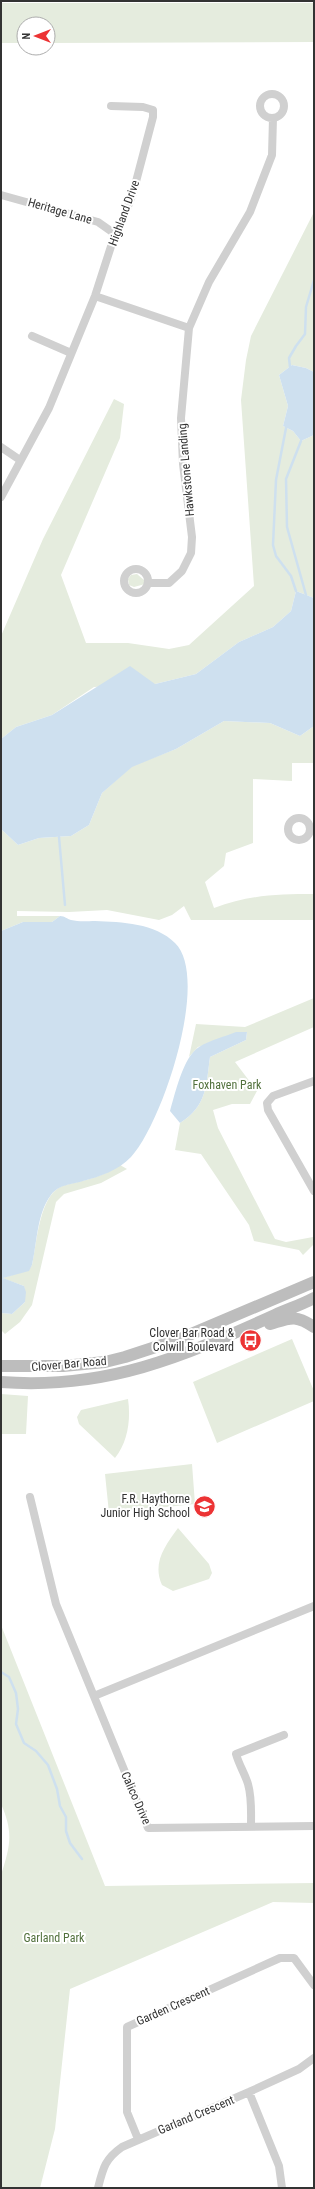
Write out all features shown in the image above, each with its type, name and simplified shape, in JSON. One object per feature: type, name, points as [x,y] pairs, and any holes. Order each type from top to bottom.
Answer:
[{"type":"main road","points":[[309,1284],[313,1302]]},
{"type":"main road","name":"Clover Bar Road","points":[[1,1366],[34,1368],[69,1366],[105,1362],[125,1357],[177,1340],[309,1284]]},
{"type":"main road","name":"Clover Bar Road","points":[[1,1382],[52,1383],[113,1376],[163,1362],[313,1302]]},
{"type":"main road","points":[[230,1336],[292,1317],[302,1318],[314,1327]]},
{"type":"street","name":"Highland Drive","points":[[1,498],[48,408],[95,296],[116,234],[133,193],[153,117],[153,110],[143,107],[111,106]]},
{"type":"street","name":"Hawkstone Landing","points":[[148,583],[169,583],[182,571],[191,553],[192,537],[183,464],[181,418],[189,328],[209,282],[239,233],[272,155],[273,118]]},
{"type":"street","name":"Heritage Lane","points":[[1,195],[98,222],[116,234]]},
{"type":"street","points":[[95,296],[189,328]]},
{"type":"street","points":[[32,336],[71,353]]},
{"type":"street","points":[[1,447],[20,460]]},
{"type":"street","points":[[314,1081],[273,1096],[267,1103],[268,1110],[314,1191]]},
{"type":"street","name":"Calico Drive","points":[[30,1497],[56,1604],[148,1828],[314,1826]]},
{"type":"street","points":[[94,1696],[314,1606]]},
{"type":"street","points":[[251,1826],[252,1801],[248,1782],[239,1766],[236,1754],[284,1735]]},
{"type":"street","name":"Garden Crescent","points":[[138,2139],[127,2112],[125,2093],[127,2027],[280,1958],[294,1958],[314,1985]]},
{"type":"street","name":"Garland Crescent","points":[[98,2188],[102,2168],[110,2155],[138,2139],[299,2069],[314,2058]]},
{"type":"street","points":[[249,2092],[279,2166],[282,2188]]},
{"type":"green space","points":[[1,3],[314,3],[314,42],[56,43],[56,16],[16,16],[16,43],[1,43]]},
{"type":"green space","points":[[314,212],[314,372],[306,368],[292,365],[279,375],[288,406],[283,426],[293,431],[301,441],[314,435],[314,598],[296,591],[291,611],[273,627],[239,642],[196,674],[155,684],[94,687],[52,715],[16,727],[1,739],[1,636],[43,539],[114,399],[124,404],[120,438],[61,575],[86,643],[128,643],[169,649],[189,645],[254,586],[241,400],[246,360],[251,336]]},
{"type":"green space","points":[[137,574],[145,581],[145,584],[134,587],[129,585],[128,579],[131,575]]},
{"type":"green space","points":[[224,721],[270,723],[300,736],[314,726],[314,763],[292,763],[292,781],[253,779],[253,843],[226,853],[224,866],[205,882],[214,908],[239,900],[263,896],[314,894],[314,920],[191,920],[184,906],[172,915],[159,920],[107,910],[69,912],[17,911],[17,916],[60,916],[52,922],[23,922],[1,931],[1,829],[18,845],[39,838],[71,836],[89,825],[102,793],[132,766],[176,749]]},
{"type":"green space","name":"Foxhaven Park","points":[[314,998],[314,1027],[235,1062],[257,1091],[250,1104],[232,1104],[213,1110],[218,1128],[275,1239],[286,1242],[313,1237],[314,1244],[303,1255],[299,1250],[254,1241],[249,1225],[201,1154],[175,1150],[180,1123],[196,1110],[204,1094],[210,1057],[246,1040],[247,1032],[198,1047],[189,1057],[196,1024],[245,1027]]},
{"type":"green space","points":[[120,1165],[127,1169],[101,1183],[64,1194],[56,1202],[32,1305],[20,1322],[5,1334],[1,1330],[1,1313],[12,1314],[25,1302],[24,1286],[2,1278],[29,1270],[32,1265],[41,1219],[44,1208],[50,1197],[56,1190],[65,1185],[87,1180]]},
{"type":"green space","points":[[292,1339],[314,1391],[314,1401],[217,1443],[193,1382]]},
{"type":"green space","points":[[1,1394],[28,1396],[26,1434],[1,1434]]},
{"type":"green space","points":[[128,1399],[128,1430],[123,1445],[115,1458],[79,1424],[77,1417],[81,1410]]},
{"type":"green space","points":[[192,1464],[195,1504],[109,1513],[105,1474]]},
{"type":"green space","points":[[178,1528],[209,1564],[212,1573],[209,1579],[173,1591],[162,1585],[158,1569],[161,1555]]},
{"type":"green space","name":"Garland Park","points":[[1,1625],[105,1886],[314,1883],[314,1903],[273,1902],[70,1989],[55,2129],[40,2188],[1,2188],[1,1875],[7,1856],[9,1832],[8,1823],[1,1804]]},
{"type":"water","points":[[292,365],[306,368],[314,372],[314,435],[301,441],[293,431],[283,426],[288,406],[279,375]]},
{"type":"water","points":[[296,591],[314,598],[314,726],[300,736],[270,723],[224,721],[176,749],[132,767],[102,793],[89,825],[71,836],[39,838],[18,845],[1,829],[1,739],[16,727],[52,715],[130,666],[155,684],[196,674],[239,642],[273,627],[291,611]]},
{"type":"water","points":[[60,916],[77,921],[116,922],[138,925],[158,931],[167,936],[175,943],[185,961],[188,987],[185,1017],[178,1051],[168,1084],[156,1115],[143,1140],[131,1157],[121,1166],[96,1177],[61,1187],[54,1191],[46,1202],[40,1219],[32,1265],[29,1271],[3,1278],[24,1286],[26,1292],[25,1302],[12,1314],[1,1313],[1,931],[23,922],[52,922]]},
{"type":"water","points":[[236,1032],[247,1032],[246,1040],[210,1057],[204,1094],[196,1110],[180,1123],[170,1111],[180,1076],[188,1059],[199,1047],[212,1040]]},
{"type":"waterway","points":[[290,367],[289,358],[305,334],[306,307],[314,280]]},
{"type":"waterway","points":[[286,428],[276,480],[273,545],[276,556],[291,576],[296,591]]},
{"type":"waterway","points":[[301,441],[286,479],[287,527],[306,595]]},
{"type":"waterway","points":[[59,837],[65,905]]},
{"type":"waterway","points":[[1,1672],[9,1677],[16,1693],[18,1709],[16,1724],[24,1743],[36,1751],[48,1765],[57,1789],[60,1806],[66,1817],[66,1831],[70,1843],[82,1859]]},
{"type":"place","name":"Clover Bar Road & Colwill Boulevard","points":[[250,1340]]},
{"type":"place","name":"F.R. Haythorne Junior High School","points":[[205,1506]]}]
